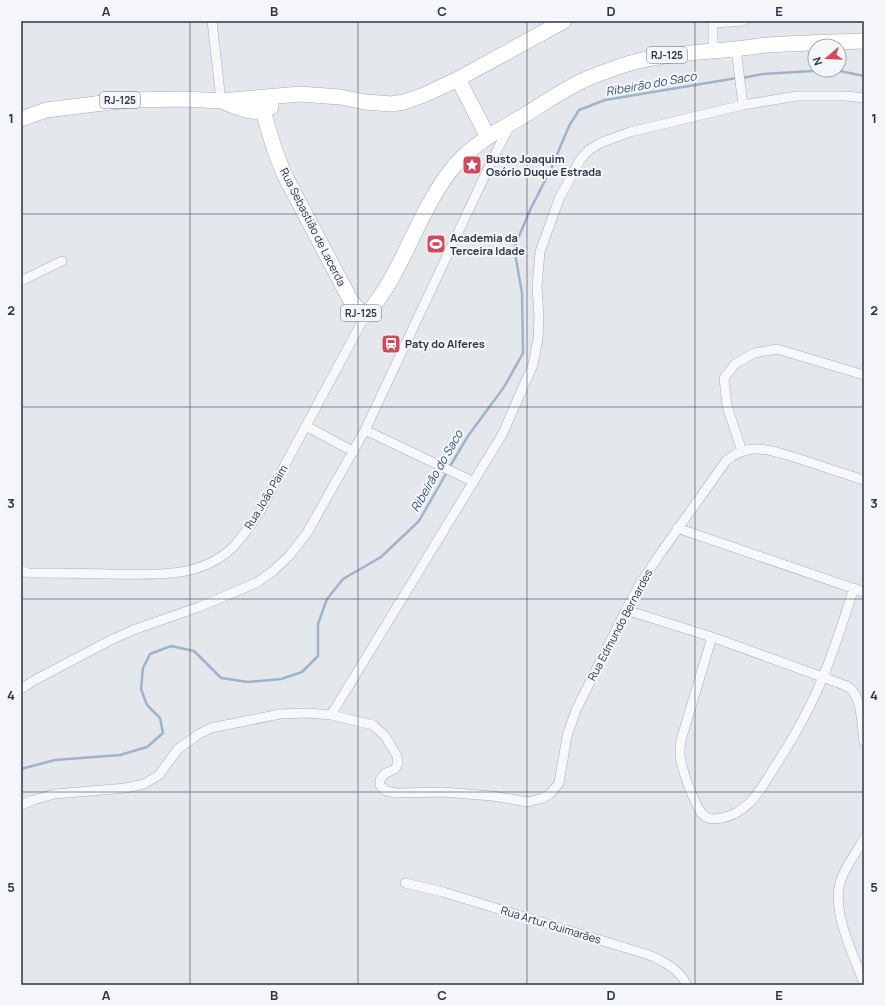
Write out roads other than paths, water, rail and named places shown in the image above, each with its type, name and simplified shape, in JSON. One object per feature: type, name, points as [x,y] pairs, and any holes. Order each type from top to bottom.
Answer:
[{"type":"main road","points":[[488,137],[458,79],[564,21]]},
{"type":"main road","name":"RJ-125","points":[[365,316],[377,303],[385,289],[430,200],[459,159],[488,137],[584,80],[619,67],[660,56],[736,50],[767,45],[864,41]]},
{"type":"main road","name":"RJ-125","points":[[21,119],[46,110],[128,100],[185,99],[221,101],[294,94],[340,97],[365,102],[392,104],[404,102],[424,95],[458,79]]},
{"type":"main road","points":[[264,111],[294,94]]},
{"type":"main road","name":"RJ-125","points":[[221,101],[248,111],[264,111]]},
{"type":"main road","name":"Rua Sebastião de Lacerda","points":[[264,111],[274,148],[284,174],[351,301],[365,316]]},
{"type":"street","points":[[212,21],[221,101]]},
{"type":"street","points":[[713,51],[713,22],[744,21]]},
{"type":"street","points":[[736,50],[743,105]]},
{"type":"street","points":[[21,805],[55,794],[126,788],[144,784],[159,774],[178,749],[199,734],[211,728],[280,714],[308,713],[331,715],[502,435],[533,365],[538,339],[539,317],[537,286],[540,252],[559,199],[580,160],[589,150],[600,143],[630,132],[743,105],[797,96],[846,96],[864,98]]},
{"type":"street","points":[[21,689],[33,681],[133,630],[199,607],[256,583],[290,555],[306,533],[354,452],[496,152],[513,122]]},
{"type":"street","points":[[21,281],[62,261]]},
{"type":"street","name":"Rua João Paim","points":[[21,570],[28,573],[168,575],[194,570],[214,561],[231,549],[242,537],[259,513],[365,316]]},
{"type":"street","points":[[742,451],[727,406],[724,378],[735,364],[754,353],[777,348],[864,375]]},
{"type":"street","points":[[306,426],[354,452]]},
{"type":"street","points":[[365,430],[474,482]]},
{"type":"street","name":"Rua Edmundo Bernardes","points":[[331,715],[373,725],[385,736],[397,756],[398,763],[395,769],[384,774],[380,780],[380,785],[386,790],[396,793],[443,792],[492,796],[528,802],[543,798],[550,794],[559,783],[567,736],[576,710],[640,584],[677,528],[726,461],[733,455],[742,451],[755,449],[770,450],[864,480]]},
{"type":"street","points":[[677,528],[864,592]]},
{"type":"street","points":[[712,638],[680,740],[681,761],[694,801],[704,816],[708,819],[730,817],[749,805],[797,734],[823,678],[854,588]]},
{"type":"street","points":[[626,610],[804,670],[850,688],[855,695],[859,706],[864,742]]},
{"type":"street","points":[[864,839],[842,877],[838,894],[840,914],[864,983]]},
{"type":"street","name":"Rua Artur Guimarães","points":[[405,883],[443,892],[649,955],[676,970],[687,985]]},
{"type":"waterway","name":"Ribeirão do Saco","points":[[742,78],[763,74],[807,71]]},
{"type":"waterway","name":"Ribeirão do Saco","points":[[847,72],[864,76]]},
{"type":"waterway","name":"Ribeirão do Saco","points":[[449,468],[468,436],[504,387],[523,353],[522,293],[514,248],[531,208],[551,169],[569,126],[579,110],[605,100],[737,78]]},
{"type":"waterway","name":"Ribeirão do Saco","points":[[21,769],[55,760],[120,755],[147,747],[163,733],[160,718],[147,705],[141,689],[143,668],[150,654],[171,646],[194,651],[221,678],[248,682],[281,679],[302,672],[318,656],[318,624],[327,599],[343,579],[381,557],[419,521],[447,472]]},
{"type":"place","name":"Busto Joaquim Osório Duque Estrada","points":[[472,165]]},
{"type":"place","name":"Academia da Terceira Idade","points":[[436,244]]},
{"type":"place","name":"Paty do Alferes","points":[[391,344]]}]
